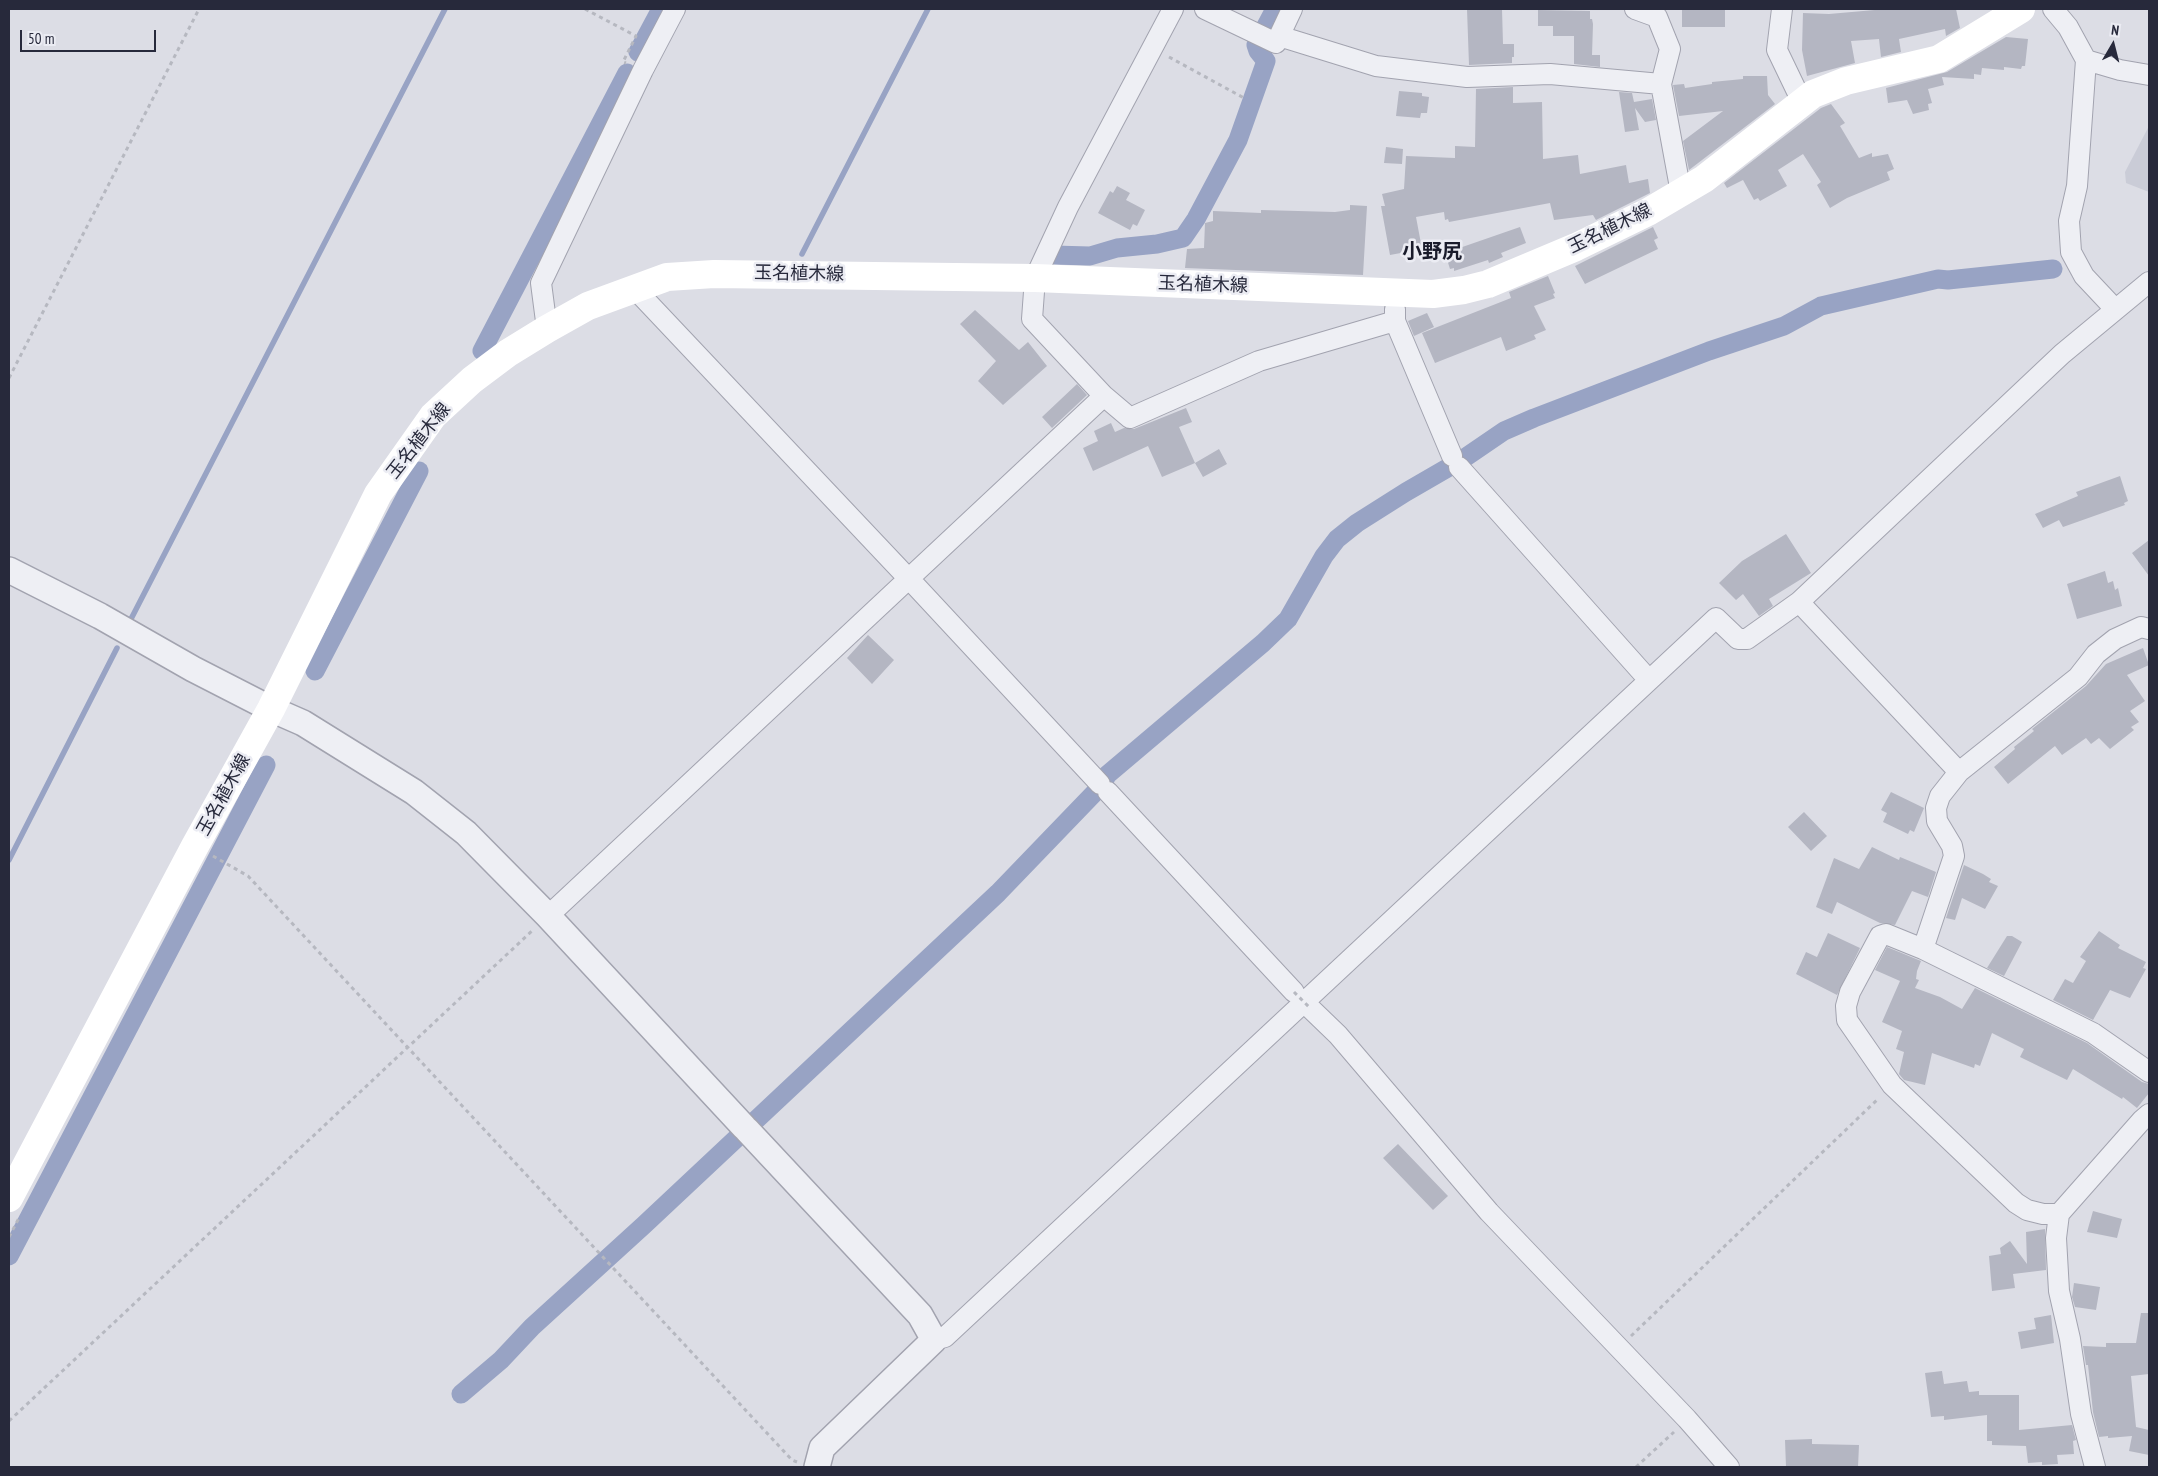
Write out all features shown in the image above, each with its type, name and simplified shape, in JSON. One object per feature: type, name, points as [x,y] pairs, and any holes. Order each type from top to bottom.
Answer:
[{"type":"main road","name":"玉名植木線","points":[[9,1198],[195,846],[286,716],[378,494],[433,416],[472,380],[508,353],[547,329],[588,306],[667,278],[714,274],[1035,278],[1434,294],[1488,284],[1576,247],[1648,212],[1681,193],[1704,179],[1813,94],[1846,81],[1939,59],[2021,9]]},
{"type":"street","points":[[547,329],[541,283],[643,70],[675,9]]},
{"type":"street","points":[[1174,9],[1068,207],[1035,278],[1032,319],[1104,396],[1130,418],[1259,361],[1395,321]]},
{"type":"street","points":[[1205,9],[1276,43],[1292,9]]},
{"type":"street","points":[[1635,9],[1657,16],[1670,49],[1661,84],[1681,193]]},
{"type":"street","points":[[1782,9],[1777,50],[1802,102]]},
{"type":"street","points":[[2052,9],[2068,27],[2086,60],[2077,186],[2069,222],[2070,252],[2084,276],[2115,309]]},
{"type":"street","points":[[1279,36],[1385,67],[1467,77],[1550,74],[1661,84]]},
{"type":"street","points":[[2086,60],[2120,70],[2149,75]]},
{"type":"street","points":[[809,1466],[822,1448],[934,1340],[945,1337],[1648,679],[1716,618],[1738,639],[1747,639],[1799,602],[2062,354],[2149,282]]},
{"type":"street","points":[[635,289],[910,580],[1294,992]]},
{"type":"street","points":[[1396,293],[1395,321],[1456,461],[1648,679]]},
{"type":"street","points":[[548,916],[1104,396]]},
{"type":"street","points":[[9,570],[286,716],[414,792],[466,833],[548,916],[920,1315],[934,1340]]},
{"type":"street","points":[[1799,602],[1959,772]]},
{"type":"street","points":[[1923,949],[1954,856],[1952,846],[1937,821],[1936,808],[1940,796],[1959,772],[2078,676],[2096,654],[2115,639],[2140,627],[2149,629]]},
{"type":"street","points":[[2059,1214],[2042,1214],[2016,1204],[1892,1085],[1847,1020],[1846,1006],[1850,992],[1880,936],[1886,934],[1923,949],[2093,1033],[2149,1072]]},
{"type":"street","points":[[1310,1008],[1338,1035],[1489,1212],[1687,1419],[1729,1467]]},
{"type":"street","points":[[2095,1467],[2080,1414],[2070,1340],[2059,1291],[2056,1238],[2059,1214],[2149,1114]]},
{"type":"path","points":[[9,378],[199,9]]},
{"type":"path","points":[[585,9],[636,36],[623,62],[643,70]]},
{"type":"path","points":[[1153,48],[1244,98]]},
{"type":"path","points":[[220,860],[248,876],[407,1049],[792,1460],[809,1466]]},
{"type":"path","points":[[9,1421],[548,916]]},
{"type":"path","points":[[1294,992],[1310,1008]]},
{"type":"path","points":[[1618,1348],[1892,1085]]},
{"type":"path","points":[[1636,1467],[1687,1419]]},
{"type":"shaded area","points":[[2149,126],[2149,192],[2126,183],[2125,172]]},
{"type":"building","points":[[1467,9],[1502,9],[1503,44],[1514,44],[1512,63],[1469,65]]},
{"type":"building","points":[[1682,9],[1725,9],[1725,27],[1682,27]]},
{"type":"building","points":[[1886,9],[1956,9],[1960,28],[1946,36],[1945,29],[1899,39],[1901,52],[1881,57],[1879,39],[1851,41],[1855,63],[1807,76],[1802,50],[1803,13],[1829,14]]},
{"type":"building","points":[[1538,10],[1590,11],[1590,19],[1592,19],[1593,24],[1592,55],[1600,55],[1600,67],[1574,64],[1574,36],[1553,36],[1553,26],[1538,26]]},
{"type":"building","points":[[2006,37],[2028,39],[2025,66],[2022,66],[2021,69],[2004,67],[2004,70],[1982,68],[1981,75],[1974,74],[1974,79],[1942,77],[1944,85],[1928,89],[1932,103],[1928,104],[1929,110],[1913,114],[1907,100],[1888,103],[1886,88],[1947,72]]},
{"type":"building","points":[[1743,76],[1767,76],[1768,95],[1775,104],[1689,170],[1683,141],[1723,111],[1679,116],[1673,85],[1684,84],[1685,88],[1712,84],[1712,82],[1743,79]]},
{"type":"building","points":[[1513,87],[1513,103],[1542,102],[1543,159],[1578,155],[1580,174],[1626,165],[1629,183],[1648,179],[1650,193],[1596,220],[1593,215],[1554,220],[1550,203],[1449,222],[1448,219],[1445,220],[1444,212],[1416,217],[1422,249],[1390,255],[1381,206],[1385,206],[1382,194],[1404,189],[1406,156],[1455,158],[1455,146],[1475,147],[1476,89]]},
{"type":"building","points":[[1399,91],[1422,93],[1422,96],[1429,97],[1427,113],[1421,113],[1420,118],[1396,116]]},
{"type":"building","points":[[1619,92],[1632,93],[1634,102],[1652,99],[1656,120],[1645,122],[1635,108],[1639,130],[1625,132]]},
{"type":"building","points":[[1831,104],[1845,123],[1840,126],[1859,158],[1872,153],[1872,157],[1888,154],[1894,169],[1887,172],[1890,180],[1847,198],[1830,208],[1817,185],[1821,182],[1803,154],[1778,170],[1787,186],[1760,201],[1758,198],[1754,200],[1743,180],[1727,188],[1724,183],[1821,108]]},
{"type":"building","points":[[1386,147],[1403,149],[1402,164],[1384,163]]},
{"type":"building","points":[[1117,186],[1130,193],[1126,200],[1145,210],[1137,226],[1133,224],[1130,230],[1098,213],[1110,191],[1113,193]]},
{"type":"building","points":[[1350,205],[1367,206],[1363,275],[1185,268],[1187,249],[1204,248],[1205,223],[1213,221],[1213,211],[1261,213],[1261,210],[1335,212],[1350,210]]},
{"type":"building","points":[[1520,227],[1526,243],[1501,253],[1503,257],[1489,263],[1488,260],[1454,271],[1454,268],[1450,269],[1445,253]]},
{"type":"building","points":[[1653,227],[1658,238],[1654,240],[1658,249],[1585,284],[1575,266]]},
{"type":"building","points":[[1548,276],[1555,293],[1553,294],[1555,298],[1534,306],[1546,330],[1534,335],[1536,339],[1506,351],[1501,337],[1435,363],[1422,333],[1511,298],[1509,292]]},
{"type":"building","points":[[975,310],[1019,350],[1028,342],[1047,366],[1003,405],[978,381],[996,361],[960,324]]},
{"type":"building","points":[[1427,313],[1434,327],[1414,336],[1408,321]]},
{"type":"building","points":[[1077,384],[1087,395],[1052,428],[1042,417]]},
{"type":"building","points":[[1186,408],[1192,422],[1179,427],[1195,463],[1162,477],[1148,446],[1093,471],[1083,448],[1098,441],[1094,431],[1111,423],[1115,432],[1124,428],[1134,429]]},
{"type":"building","points":[[1219,449],[1227,464],[1203,477],[1195,463]]},
{"type":"building","points":[[2120,476],[2128,501],[2124,503],[2125,505],[2063,527],[2059,520],[2043,528],[2035,514],[2078,496],[2076,492]]},
{"type":"building","points":[[1786,534],[1811,573],[1769,599],[1773,606],[1759,616],[1743,594],[1736,600],[1719,583],[1742,561]]},
{"type":"building","points":[[2149,540],[2149,576],[2132,553]]},
{"type":"building","points":[[2105,571],[2108,583],[2113,581],[2115,590],[2118,588],[2122,606],[2077,619],[2067,584]]},
{"type":"building","points":[[868,635],[894,660],[872,684],[847,658]]},
{"type":"building","points":[[2143,648],[2149,665],[2127,675],[2145,701],[2130,711],[2139,722],[2131,727],[2134,730],[2110,749],[2099,738],[2091,744],[2086,738],[2062,755],[2055,746],[2008,784],[1994,767],[2034,731],[2032,729],[2086,686],[2106,664]]},
{"type":"building","points":[[1891,792],[1924,808],[1914,832],[1910,830],[1908,834],[1883,822],[1887,813],[1881,810]]},
{"type":"building","points":[[1804,812],[1827,836],[1811,851],[1788,827]]},
{"type":"building","points":[[1872,847],[1899,860],[1900,857],[1936,872],[1928,897],[1912,891],[1895,925],[1880,923],[1837,902],[1832,914],[1816,907],[1834,858],[1859,869]]},
{"type":"building","points":[[1964,865],[1983,874],[1991,879],[1989,882],[1998,886],[1985,909],[1962,898],[1955,920],[1946,918]]},
{"type":"building","points":[[2099,931],[2120,945],[2118,948],[2146,962],[2143,968],[2146,969],[2130,998],[2110,990],[2093,1020],[2053,1000],[2065,979],[2073,983],[2086,961],[2080,957]]},
{"type":"building","points":[[1828,933],[1860,948],[1837,995],[1796,974],[1806,952],[1817,957]]},
{"type":"building","points":[[2007,936],[2012,936],[2022,942],[2004,976],[1987,968]]},
{"type":"building","points":[[1887,947],[1921,961],[1916,979],[1919,980],[1915,988],[1940,997],[1962,1009],[1975,988],[2087,1043],[2142,1082],[2149,1084],[2149,1093],[2137,1108],[2123,1097],[2122,1099],[2073,1069],[2067,1080],[2020,1057],[2024,1049],[1992,1033],[1980,1066],[1975,1064],[1974,1068],[1932,1053],[1925,1085],[1904,1080],[1899,1074],[1904,1052],[1896,1049],[1902,1031],[1882,1022],[1900,981],[1875,970]]},
{"type":"building","points":[[1398,1144],[1448,1196],[1433,1210],[1383,1158]]},
{"type":"building","points":[[2093,1211],[2122,1219],[2117,1238],[2087,1232]]},
{"type":"building","points":[[2045,1229],[2046,1270],[2013,1274],[2015,1288],[1992,1291],[1989,1256],[2001,1254],[2000,1248],[2010,1241],[2027,1264],[2026,1232]]},
{"type":"building","points":[[2074,1283],[2100,1287],[2096,1310],[2075,1307],[2072,1297]]},
{"type":"building","points":[[2141,1313],[2149,1313],[2149,1374],[2131,1376],[2136,1427],[2149,1430],[2149,1455],[2129,1451],[2132,1436],[2099,1437],[2093,1412],[2088,1365],[2086,1365],[2083,1346],[2106,1347],[2106,1343],[2136,1343]]},
{"type":"building","points":[[2051,1315],[2054,1343],[2021,1349],[2018,1332],[2036,1329],[2034,1318]]},
{"type":"building","points":[[1942,1371],[1944,1384],[1967,1381],[1969,1392],[1979,1391],[1979,1395],[2019,1395],[2019,1430],[2072,1425],[2076,1440],[2073,1441],[2074,1454],[2057,1455],[2058,1464],[2042,1465],[2042,1462],[2028,1463],[2026,1446],[1992,1445],[1992,1441],[1987,1441],[1987,1415],[1944,1420],[1944,1416],[1931,1417],[1925,1373]]},
{"type":"building","points":[[1812,1439],[1812,1444],[1859,1445],[1858,1467],[1786,1467],[1785,1440]]},
{"type":"waterway","points":[[131,619],[445,9]]},
{"type":"waterway","points":[[638,52],[661,9]]},
{"type":"waterway","points":[[802,254],[928,9]]},
{"type":"waterway","points":[[1053,255],[1090,256],[1117,248],[1157,244],[1183,238],[1196,219],[1238,140],[1266,61],[1256,45],[1275,9]]},
{"type":"waterway","points":[[482,351],[627,73]]},
{"type":"waterway","points":[[461,1394],[501,1360],[532,1327],[644,1225],[998,893],[1103,784],[1107,775],[1263,643],[1288,619],[1324,556],[1337,539],[1357,523],[1463,459],[1504,431],[1709,351],[1784,326],[1821,306],[1938,279],[1948,280],[2053,269]]},
{"type":"waterway","points":[[315,671],[419,471]]},
{"type":"waterway","points":[[9,860],[117,648]]},
{"type":"waterway","points":[[9,1256],[266,765]]},
{"type":"district","name":"小野尻","points":[[1432,252]]}]
